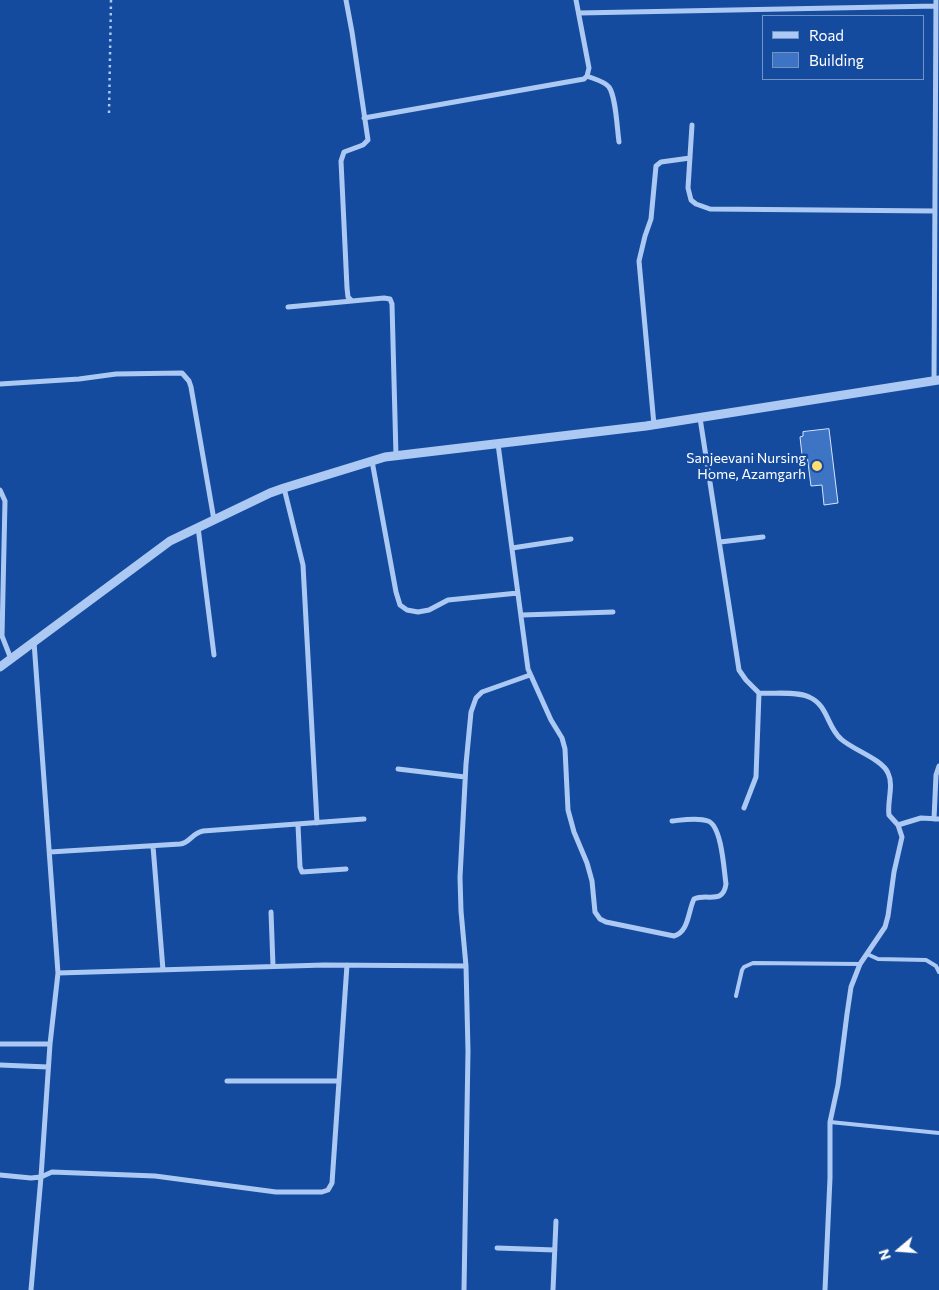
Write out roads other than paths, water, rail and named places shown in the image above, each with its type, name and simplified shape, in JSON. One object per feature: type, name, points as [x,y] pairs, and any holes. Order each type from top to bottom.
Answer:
[{"type":"street","points":[[346,0],[368,140],[363,145],[344,152],[341,160],[346,288],[348,296],[352,301]]},
{"type":"street","points":[[576,0],[589,68],[587,76]]},
{"type":"street","points":[[0,667],[170,541],[270,493],[372,461],[396,456],[654,425],[937,380],[935,211],[936,3],[579,13]]},
{"type":"street","points":[[364,118],[579,80],[587,76],[609,87],[619,142]]},
{"type":"street","points":[[692,126],[688,188],[691,200],[702,207],[935,211]]},
{"type":"street","points":[[654,425],[640,261],[651,219],[656,166],[661,162],[690,158]]},
{"type":"street","points":[[288,307],[390,299],[392,304],[396,456]]},
{"type":"street","points":[[0,384],[80,379],[116,374],[182,372],[190,381],[214,520]]},
{"type":"street","points":[[700,418],[740,670],[746,680],[759,693],[800,694],[816,701],[824,709],[836,733],[842,740],[887,770],[890,776],[889,815],[898,825],[902,837],[894,872],[886,927],[860,964],[848,1005],[838,1085],[830,1122],[830,1178],[824,1290]]},
{"type":"street","points":[[498,444],[530,675],[551,720],[562,738],[565,749],[568,810],[574,832],[587,863],[592,881],[595,912],[600,919],[674,936],[680,935],[684,930],[694,899],[716,897],[722,895],[725,891],[726,884],[719,840],[714,826],[704,820],[672,821]]},
{"type":"street","points":[[372,461],[400,605],[407,610],[418,612],[429,610],[448,600],[518,593]]},
{"type":"street","points":[[284,488],[303,565],[316,823]]},
{"type":"street","points":[[0,490],[5,501],[2,636],[10,659]]},
{"type":"street","points":[[198,528],[214,655]]},
{"type":"street","points":[[720,542],[763,537]]},
{"type":"street","points":[[512,548],[571,539]]},
{"type":"street","points":[[522,615],[613,612]]},
{"type":"street","points":[[31,1290],[48,1067],[58,973],[34,642]]},
{"type":"street","points":[[464,1290],[468,1051],[466,966],[460,877],[465,777],[471,712],[476,698],[487,690],[530,675]]},
{"type":"street","points":[[744,808],[756,777],[759,693]]},
{"type":"street","points":[[898,825],[921,818],[937,819],[936,776],[939,766]]},
{"type":"street","points":[[398,769],[465,777]]},
{"type":"street","points":[[50,852],[184,843],[194,834],[203,831],[364,819]]},
{"type":"street","points":[[298,825],[300,867],[302,872],[346,869]]},
{"type":"street","points":[[153,846],[163,970]]},
{"type":"street","points":[[271,912],[273,966]]},
{"type":"street","points":[[0,1175],[31,1178],[41,1177],[52,1172],[155,1176],[276,1192],[328,1190],[332,1183],[347,965]]},
{"type":"street","points":[[58,973],[273,966],[466,966]]},
{"type":"street","points":[[0,1044],[50,1044]]},
{"type":"street","points":[[0,1065],[48,1067]]},
{"type":"street","points":[[227,1081],[339,1081]]},
{"type":"street","points":[[553,1290],[556,1222]]},
{"type":"street","points":[[497,1248],[555,1250]]},
{"type":"lane","points":[[867,954],[878,958],[926,960],[936,966],[939,972]]},
{"type":"lane","points":[[736,996],[742,970],[753,963],[860,964]]},
{"type":"lane","points":[[830,1122],[939,1133]]},
{"type":"place","name":"Sanjeevani Nursing Home, Azamgarh","points":[[817,466]]}]
